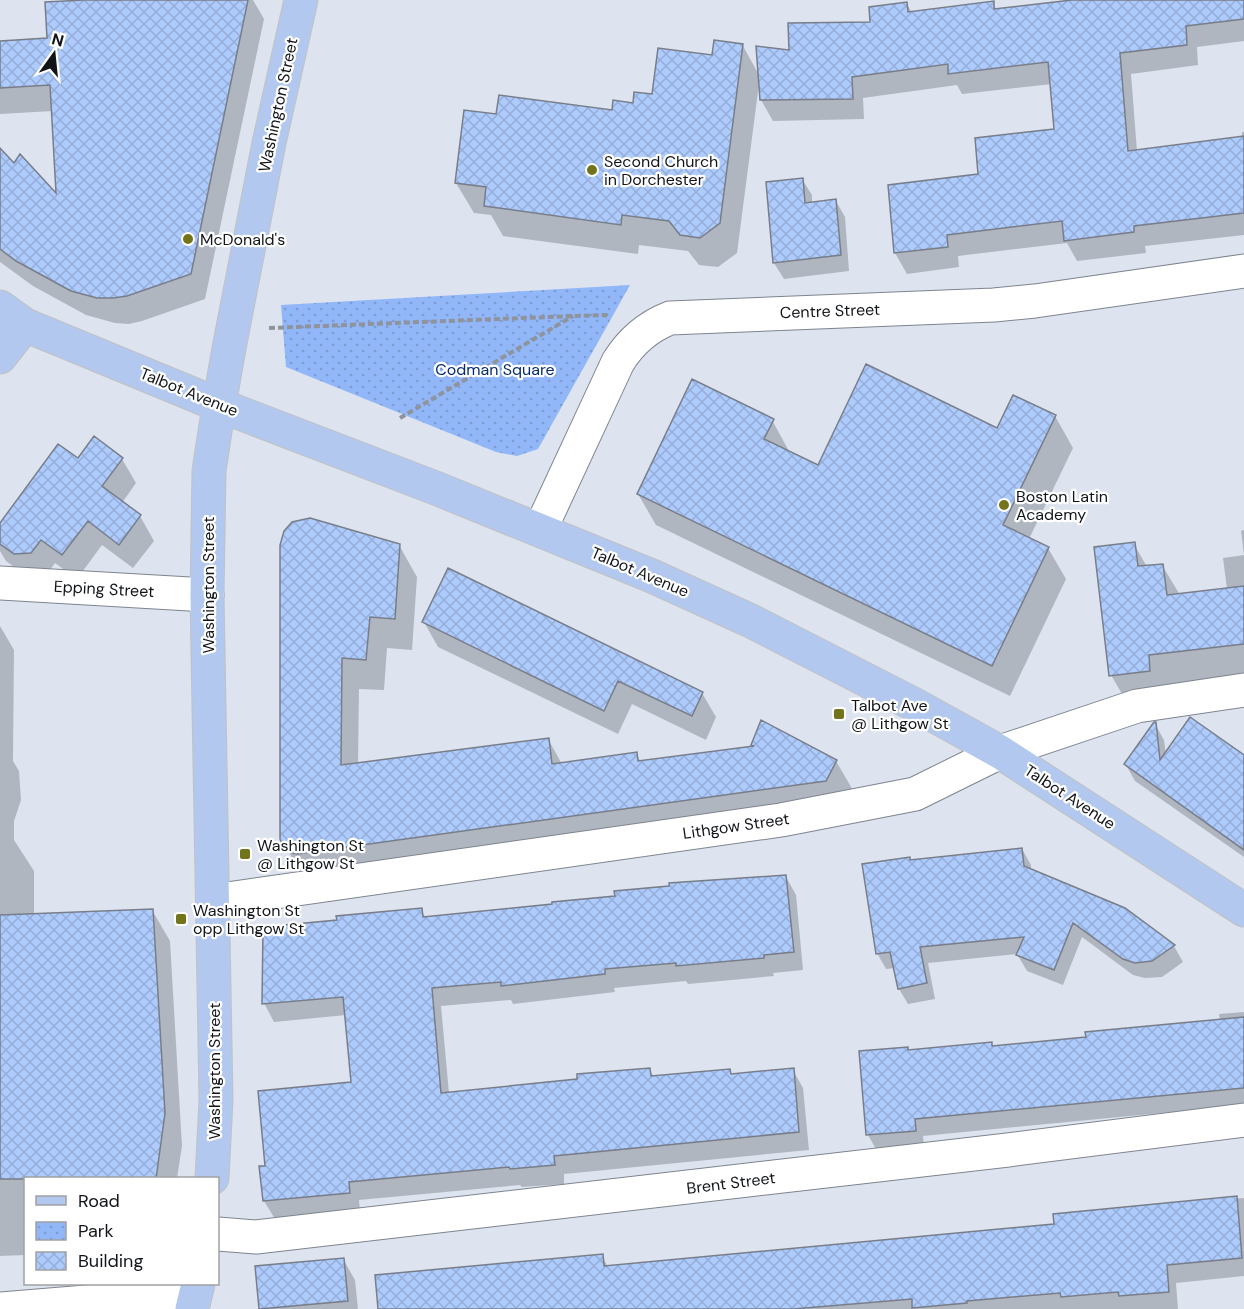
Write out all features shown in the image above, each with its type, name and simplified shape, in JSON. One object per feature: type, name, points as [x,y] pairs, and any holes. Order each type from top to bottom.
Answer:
[{"type":"main road","name":"Washington Street","points":[[212,1177],[216,1100],[207,595],[209,471],[219,405],[269,143],[301,0]]},
{"type":"main road","name":"Talbot Avenue","points":[[12,316],[219,405],[652,576],[750,621],[915,705],[1000,752],[1244,910]]},
{"type":"main road","points":[[0,357],[12,316]]},
{"type":"street","name":"Centre Street","points":[[540,530],[624,352],[642,333],[670,318],[994,305],[1244,271]]},
{"type":"street","name":"Epping Street","points":[[0,583],[207,595]]},
{"type":"street","name":"Lithgow Street","points":[[213,901],[781,820],[915,794],[1000,752],[1137,706],[1244,690]]},
{"type":"street","name":"Brent Street","points":[[219,1234],[256,1237],[303,1232],[996,1152],[1244,1120]]},
{"type":"street","points":[[0,1309],[147,1297],[195,1297]]},
{"type":"path","points":[[269,328],[606,315],[613,319]]},
{"type":"path","points":[[400,418],[574,316]]},
{"type":"green space","name":"Codman Square","points":[[630,285],[538,449],[517,456],[496,452],[286,367],[281,305]]},
{"type":"building","points":[[248,0],[191,274],[127,296],[113,298],[97,298],[71,291],[16,261],[0,249],[0,148],[14,163],[20,154],[56,193],[50,85],[0,88],[0,41],[47,38],[45,2]]},
{"type":"building","points":[[1072,0],[1244,0],[1244,19],[1186,26],[1187,45],[1120,53],[1128,151],[1244,136],[1244,213],[1134,226],[1134,232],[1064,241],[1062,221],[947,235],[948,247],[894,253],[888,185],[978,174],[975,138],[1054,129],[1048,62],[948,74],[948,64],[852,77],[853,99],[760,100],[756,46],[789,50],[788,23],[870,22],[869,7],[907,2],[908,12],[994,1],[994,9]]},
{"type":"building","name":"Second Church in Dorchester","points":[[714,40],[743,44],[720,223],[700,238],[680,235],[669,221],[622,215],[621,225],[484,206],[486,187],[455,183],[464,110],[496,114],[499,95],[612,110],[613,100],[633,103],[634,92],[652,94],[658,48],[712,55]]},
{"type":"building","points":[[803,178],[805,203],[836,199],[841,255],[773,263],[766,182]]},
{"type":"building","points":[[866,364],[997,428],[1013,395],[1056,415],[1003,525],[1049,547],[992,666],[637,494],[692,379],[774,419],[764,439],[818,465]]},
{"type":"building","points":[[94,436],[123,458],[102,486],[141,515],[119,545],[88,521],[62,555],[41,540],[31,553],[14,554],[0,544],[0,523],[58,444],[78,458]]},
{"type":"building","points":[[310,518],[400,544],[395,619],[370,617],[366,660],[342,658],[341,765],[549,738],[552,764],[637,752],[638,761],[754,746],[751,745],[761,720],[837,760],[826,781],[297,854],[289,852],[280,839],[280,545],[284,531],[292,522]]},
{"type":"building","points":[[1135,542],[1138,566],[1163,564],[1167,595],[1244,586],[1244,644],[1149,655],[1150,671],[1109,676],[1094,547]]},
{"type":"building","points":[[448,568],[703,692],[692,716],[618,681],[604,711],[422,622]]},
{"type":"building","points":[[1190,717],[1244,755],[1244,850],[1124,764],[1154,722],[1156,722],[1160,760]]},
{"type":"building","points":[[1022,848],[1024,866],[1125,908],[1175,945],[1152,961],[1135,963],[1123,959],[1073,923],[1054,970],[1016,955],[1024,937],[920,947],[927,983],[898,989],[890,952],[876,954],[862,864],[910,857],[910,860]]},
{"type":"building","points":[[786,875],[794,952],[764,955],[764,958],[676,966],[676,963],[605,969],[605,974],[501,986],[501,982],[432,988],[441,1093],[577,1079],[577,1074],[650,1068],[651,1076],[730,1069],[731,1074],[794,1068],[799,1132],[554,1156],[555,1165],[349,1182],[350,1193],[263,1201],[259,1166],[265,1166],[258,1091],[351,1082],[343,997],[262,1004],[263,927],[337,920],[336,916],[422,908],[423,917],[615,896],[614,891],[669,886],[669,883]]},
{"type":"building","points":[[153,909],[165,1113],[156,1177],[0,1179],[0,915]]},
{"type":"building","points":[[1244,1017],[1244,1088],[915,1119],[916,1131],[866,1135],[859,1051],[908,1047],[908,1050],[992,1042],[992,1046],[1086,1037],[1085,1032]]},
{"type":"building","points":[[1237,1196],[1242,1258],[1167,1265],[1169,1292],[1119,1296],[1118,1292],[1061,1297],[1060,1293],[912,1308],[912,1299],[793,1309],[378,1309],[375,1275],[603,1254],[604,1266],[1054,1224],[1053,1214]]},
{"type":"building","points":[[344,1258],[348,1301],[259,1309],[255,1266]]},
{"type":"place","name":"Second Church in Dorchester","points":[[592,170]]},
{"type":"place","name":"McDonald's","points":[[188,239]]},
{"type":"place","name":"Boston Latin Academy","points":[[1004,505]]},
{"type":"place","name":"Talbot Ave @ Lithgow St","points":[[839,714]]},
{"type":"place","name":"Washington St @ Lithgow St","points":[[245,854]]},
{"type":"place","name":"Washington St opp Lithgow St","points":[[181,919]]}]
